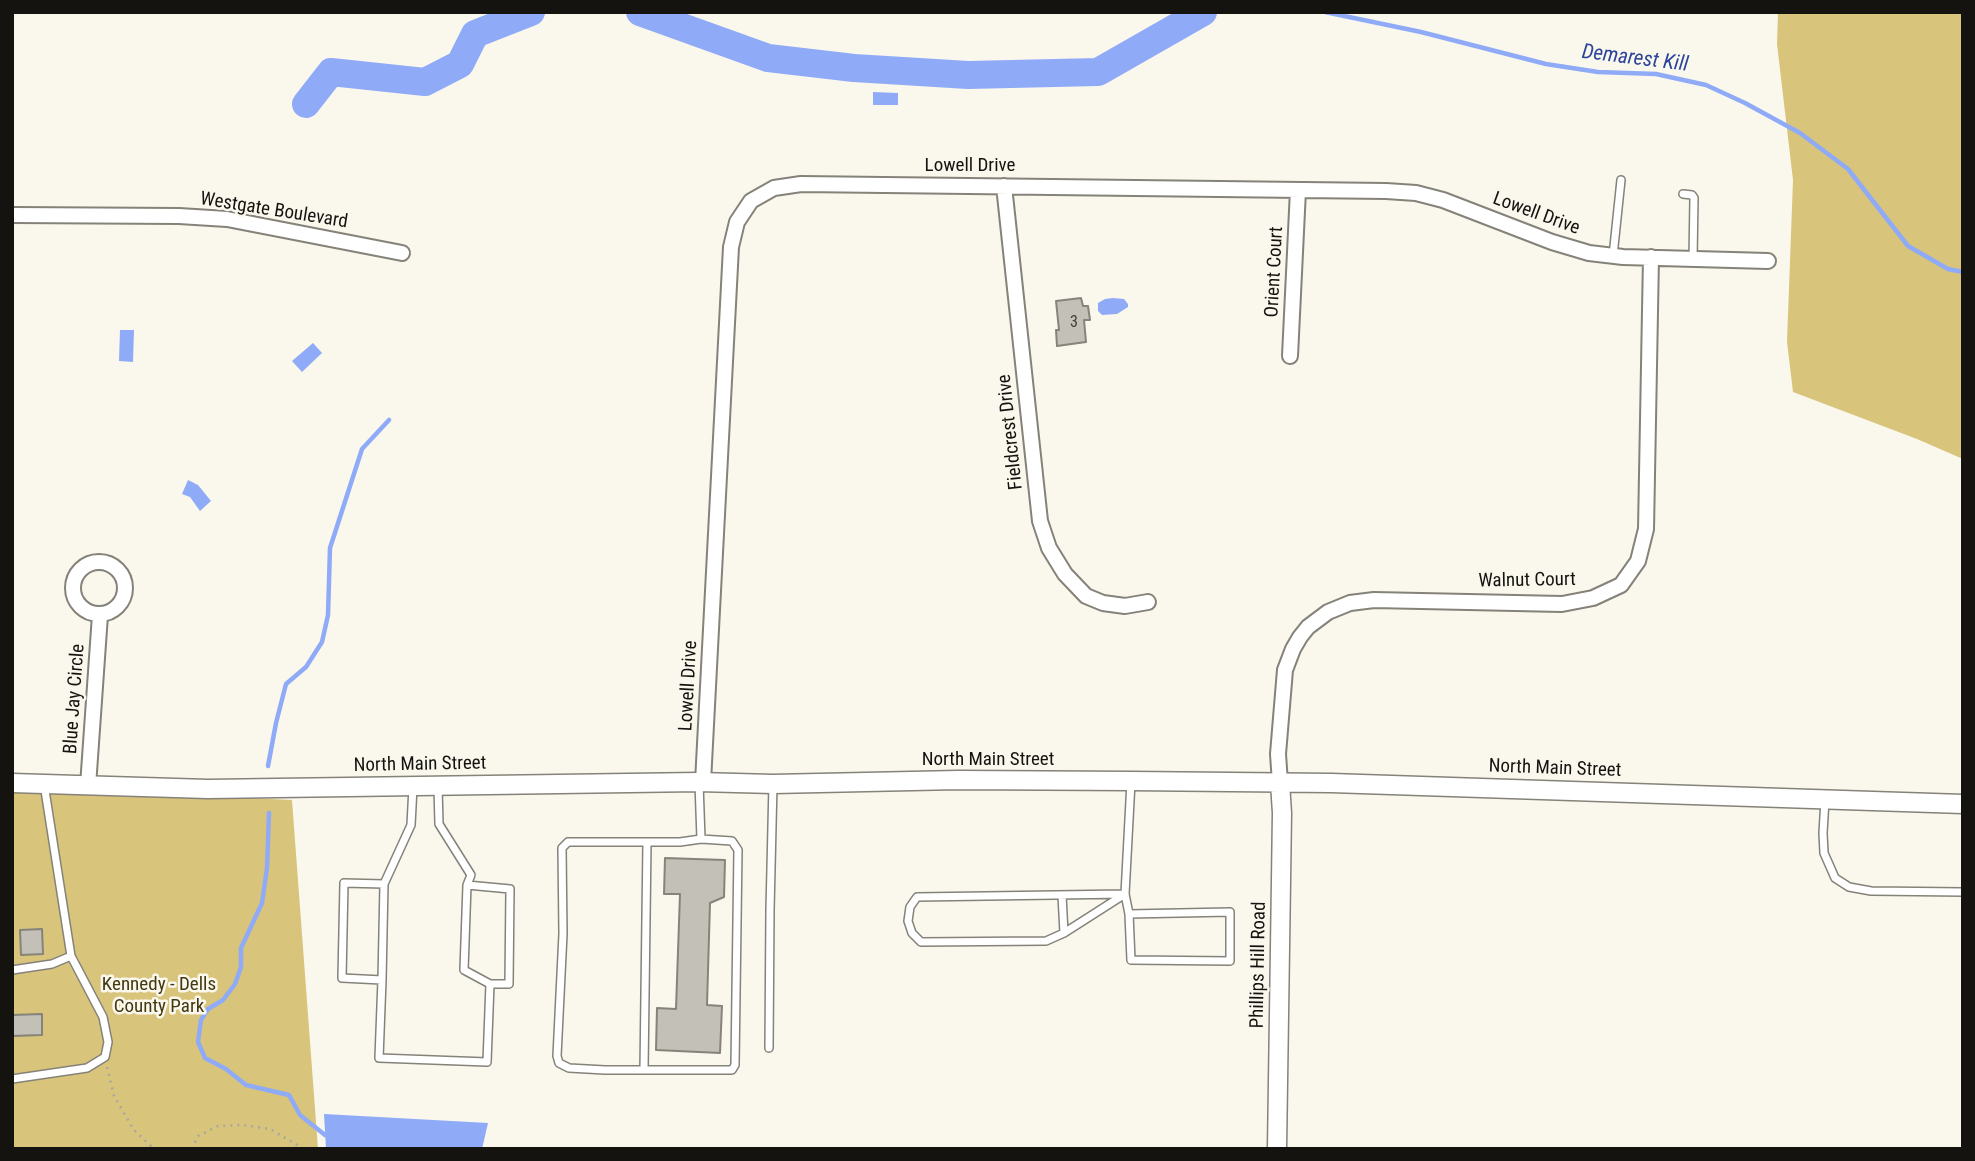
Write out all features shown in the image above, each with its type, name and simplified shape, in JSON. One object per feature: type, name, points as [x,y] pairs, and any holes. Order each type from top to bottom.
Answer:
[{"type":"street","name":"Lowell Drive","points":[[701,782],[731,247],[737,222],[751,201],[774,188],[801,184],[1416,193],[1443,200],[1552,242],[1589,253],[1768,261]]},
{"type":"street","name":"Fieldcrest Drive","points":[[1004,186],[1040,521],[1049,548],[1065,574],[1086,596],[1103,603],[1125,606],[1148,602]]},
{"type":"street","name":"Orient Court","points":[[1290,356],[1298,190]]},
{"type":"street","name":"Westgate Boulevard","points":[[12,215],[180,216],[227,219],[402,253]]},
{"type":"street","name":"Walnut Court","points":[[1280,783],[1278,754],[1285,670],[1300,637],[1308,627],[1328,612],[1350,603],[1374,600],[1562,604],[1593,598],[1621,585],[1639,561],[1646,529],[1651,257]]},
{"type":"street","name":"Blue Jay Circle","points":[[88,786],[100,615]]},
{"type":"street","name":"North Main Street","points":[[12,783],[208,789],[701,782],[774,784],[934,780],[1131,781],[1280,783],[1963,804]]},
{"type":"street","name":"Phillips Hill Road","points":[[1277,1149],[1282,813],[1280,783]]},
{"type":"lane","points":[[1613,256],[1621,180]]},
{"type":"lane","points":[[1683,194],[1692,195],[1694,198],[1693,259]]},
{"type":"lane","points":[[1129,914],[1230,912],[1230,961],[1130,960],[1129,914],[1125,894],[1131,781]]},
{"type":"lane","points":[[701,782],[701,839]]},
{"type":"lane","points":[[12,1079],[87,1068],[105,1057],[108,1042],[103,1017],[71,956],[44,784]]},
{"type":"lane","points":[[769,1048],[774,784]]},
{"type":"lane","points":[[413,786],[411,825],[384,884],[379,1058],[487,1062],[490,984]]},
{"type":"lane","points":[[438,786],[439,824],[471,875],[467,885],[464,970],[490,984],[509,984],[509,889],[467,885]]},
{"type":"lane","points":[[1825,799],[1824,853],[1835,878],[1849,887],[1871,891],[1963,892]]},
{"type":"lane","points":[[701,839],[732,841],[738,850],[735,1065],[732,1070],[569,1068],[559,1063],[557,1056],[563,934],[562,848],[568,842],[680,842],[701,839]]},
{"type":"lane","points":[[644,1070],[647,842]]},
{"type":"lane","points":[[382,979],[342,978],[344,883],[384,884]]},
{"type":"lane","points":[[1125,894],[1064,933],[1046,941],[921,942],[912,933],[908,921],[910,906],[917,897],[1125,894]]},
{"type":"lane","points":[[1062,895],[1064,933]]},
{"type":"lane","points":[[12,970],[52,964],[71,956]]},
{"type":"path","points":[[105,1057],[114,1096],[134,1130],[154,1149]]},
{"type":"path","points":[[192,1149],[198,1136],[218,1126],[242,1125],[270,1129],[300,1149]]},
{"type":"green space","points":[[1778,12],[1963,12],[1963,459],[1793,392],[1787,342],[1793,180],[1777,44]]},
{"type":"green space","name":"Kennedy - Dells County Park","points":[[12,787],[292,800],[318,1149],[12,1149]]},
{"type":"water","points":[[873,92],[898,93],[898,105],[873,105]]},
{"type":"water","points":[[1113,298],[1124,299],[1128,307],[1117,314],[1102,315],[1098,311],[1098,303]]},
{"type":"water","points":[[120,330],[134,330],[133,362],[119,361]]},
{"type":"water","points":[[313,343],[322,353],[302,372],[292,361]]},
{"type":"water","points":[[188,480],[198,485],[211,501],[200,511],[190,497],[182,494]]},
{"type":"water","points":[[324,1114],[488,1123],[482,1149],[326,1149]]},
{"type":"building","points":[[1081,298],[1083,306],[1088,306],[1090,320],[1084,320],[1086,342],[1057,346],[1056,330],[1059,330],[1056,301]]},
{"type":"building","points":[[665,858],[725,860],[724,897],[710,903],[707,1005],[722,1006],[720,1053],[656,1050],[657,1008],[676,1009],[680,894],[664,894]]},
{"type":"building","points":[[42,929],[43,954],[21,955],[20,930]]},
{"type":"building","points":[[42,1014],[42,1035],[12,1036],[12,1015]]},
{"type":"waterway","points":[[306,104],[331,72],[425,82],[460,64],[475,34],[531,12]]},
{"type":"waterway","points":[[640,12],[768,58],[854,68],[968,75],[1098,72],[1203,12]]},
{"type":"waterway","name":"Demarest Kill","points":[[1325,12],[1421,32],[1546,64],[1598,72],[1656,74],[1706,85],[1800,133],[1848,169],[1908,246],[1948,269],[1963,272]]},
{"type":"waterway","points":[[268,766],[286,684],[306,667],[322,642],[328,615],[330,548],[362,449],[389,420]]},
{"type":"waterway","points":[[269,813],[267,868],[262,903],[241,948],[241,967],[235,984],[223,1000],[208,1009],[201,1020],[198,1042],[205,1058],[226,1069],[246,1085],[289,1095],[300,1115],[325,1135]]}]
